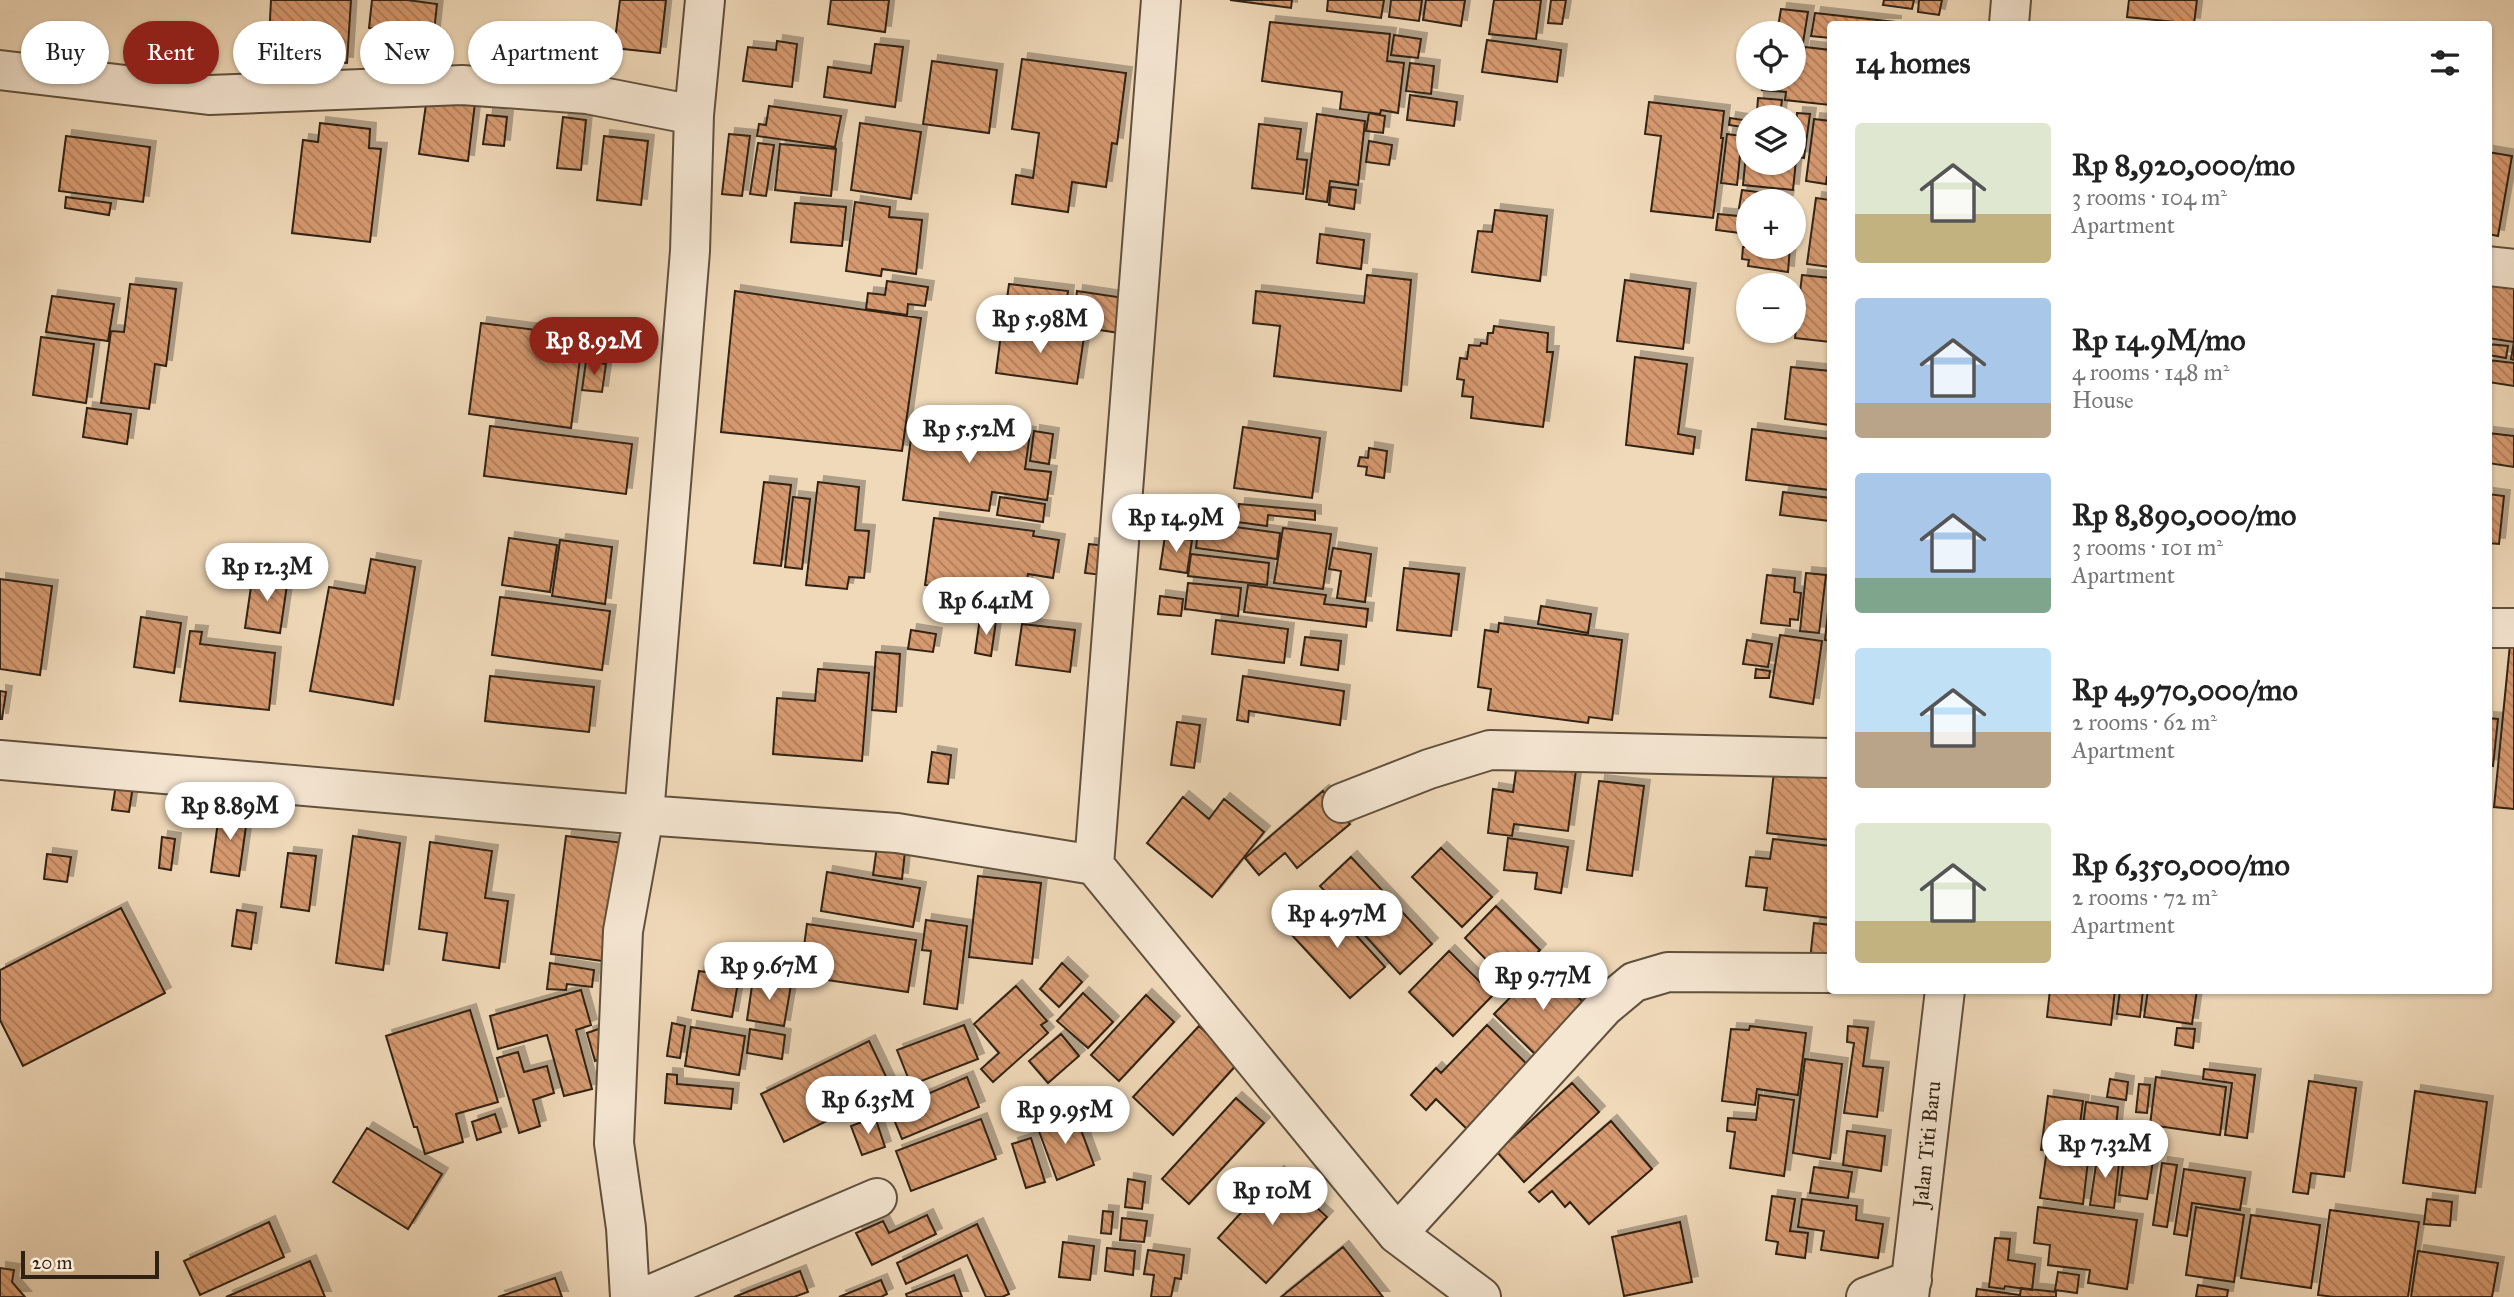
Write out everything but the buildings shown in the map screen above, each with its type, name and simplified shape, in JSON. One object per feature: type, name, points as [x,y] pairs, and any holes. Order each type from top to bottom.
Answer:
[{"type":"street","points":[[630,1297],[626,1228],[614,1143],[623,931],[644,815],[690,251],[694,115],[705,0]]},
{"type":"street","points":[[1094,865],[1161,0]]},
{"type":"street","points":[[2009,21],[2011,0]]},
{"type":"street","points":[[0,70],[209,95],[462,85],[587,94],[694,115]]},
{"type":"street","points":[[2492,266],[2514,269]]},
{"type":"street","points":[[2492,628],[2514,628]]},
{"type":"street","points":[[1342,803],[1429,769],[1490,750],[1827,758]]},
{"type":"street","points":[[0,760],[644,815],[897,833],[1094,865],[1397,1234],[1481,1297]]},
{"type":"street","points":[[1397,1234],[1604,1007],[1634,982],[1668,972],[1827,973]]},
{"type":"street","name":"Jalan Titi Baru","points":[[1911,1288],[1945,994]]},
{"type":"street","points":[[645,1297],[877,1198]]},
{"type":"street","points":[[1866,1297],[1911,1288]]}]
